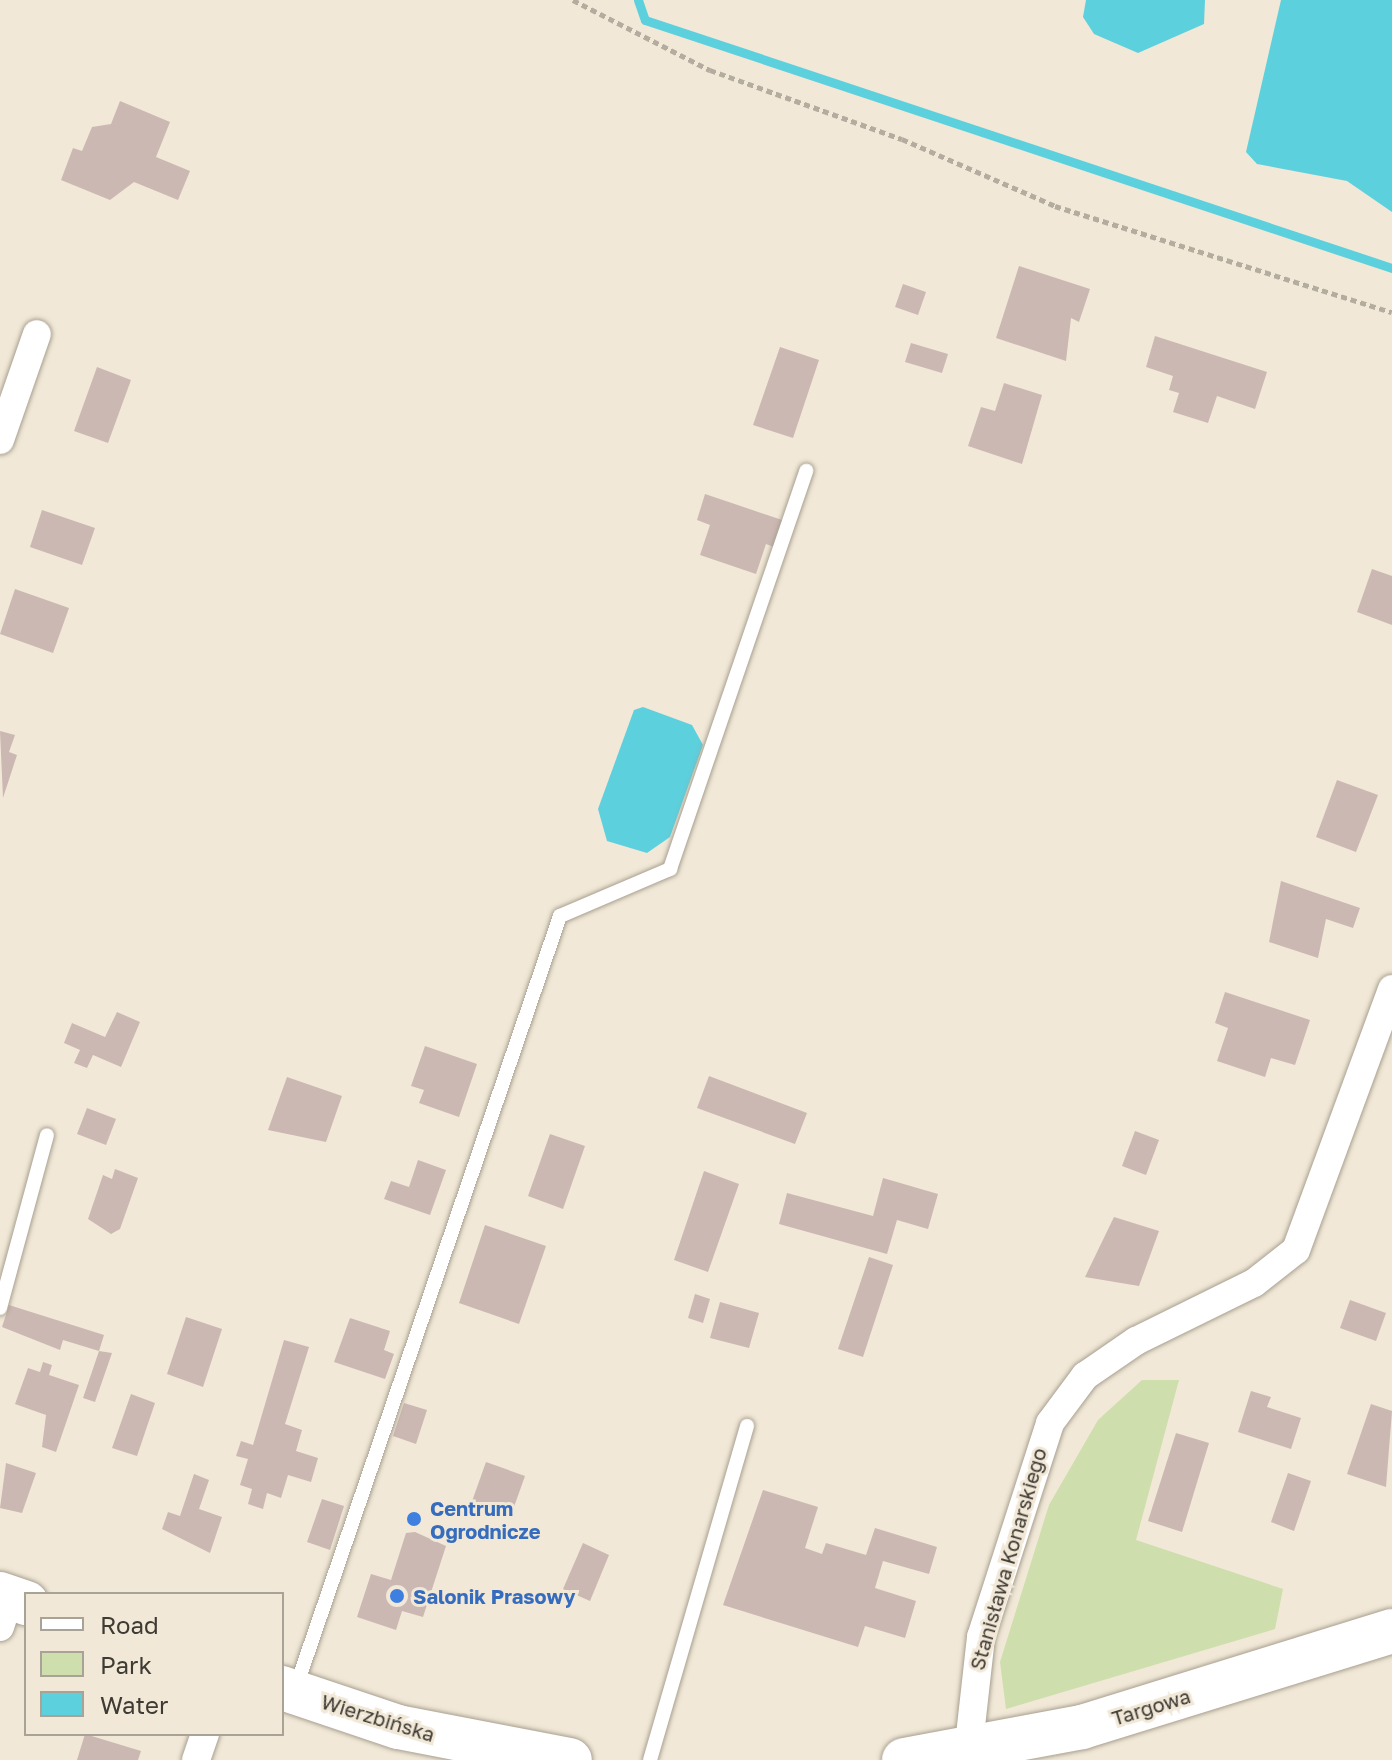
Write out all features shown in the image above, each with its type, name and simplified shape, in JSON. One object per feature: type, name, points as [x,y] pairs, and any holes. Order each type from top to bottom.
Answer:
[{"type":"main road","name":"Targowa","points":[[904,1760],[955,1756],[1153,1708],[1392,1631]]},
{"type":"main road","name":"Wierzbińska","points":[[288,1690],[398,1727],[570,1760]]},
{"type":"street","points":[[0,440],[37,334]]},
{"type":"street","name":"Stanisława Konarskiego","points":[[955,1756],[981,1637],[1050,1423],[1085,1376],[1136,1341],[1254,1283],[1296,1250],[1392,989]]},
{"type":"street","points":[[196,1760],[204,1736]]},
{"type":"lane","points":[[288,1690],[560,916],[670,869],[806,471]]},
{"type":"lane","points":[[0,1308],[47,1135]]},
{"type":"lane","points":[[650,1760],[747,1426]]},
{"type":"path","points":[[573,0],[710,70],[902,139],[1055,206],[1392,312]]},
{"type":"green space","points":[[1142,1380],[1179,1380],[1136,1540],[1283,1589],[1275,1629],[1006,1709],[1000,1662],[1049,1505],[1098,1420]]},
{"type":"water","points":[[1086,0],[1205,0],[1204,24],[1138,53],[1094,34],[1083,17]]},
{"type":"water","points":[[1281,0],[1392,0],[1392,212],[1347,181],[1257,164],[1246,152]]},
{"type":"water","points":[[643,707],[692,725],[703,745],[670,837],[647,853],[607,841],[598,809],[634,710]]},
{"type":"building","points":[[120,101],[170,122],[156,157],[190,171],[178,200],[134,182],[110,200],[61,180],[73,148],[82,151],[92,127],[111,124]]},
{"type":"building","points":[[1019,266],[1090,289],[1079,322],[1071,318],[1066,361],[996,338]]},
{"type":"building","points":[[903,284],[926,292],[918,315],[895,307]]},
{"type":"building","points":[[1155,336],[1267,372],[1255,409],[1217,396],[1208,423],[1173,412],[1179,393],[1169,390],[1173,376],[1146,367]]},
{"type":"building","points":[[911,343],[948,354],[942,373],[905,362]]},
{"type":"building","points":[[780,347],[819,360],[793,438],[753,425]]},
{"type":"building","points":[[97,367],[131,380],[108,443],[74,431]]},
{"type":"building","points":[[1004,383],[1042,395],[1022,464],[968,446],[981,407],[995,411]]},
{"type":"building","points":[[705,494],[788,522],[779,549],[766,544],[756,574],[700,555],[710,525],[697,520]]},
{"type":"building","points":[[42,510],[95,528],[82,565],[30,547]]},
{"type":"building","points":[[1372,569],[1392,576],[1392,625],[1357,612]]},
{"type":"building","points":[[15,589],[69,608],[53,653],[0,634]]},
{"type":"building","points":[[0,731],[15,735],[9,752],[17,755],[3,798]]},
{"type":"building","points":[[1337,780],[1378,795],[1356,852],[1316,837]]},
{"type":"building","points":[[1281,881],[1360,908],[1353,928],[1326,919],[1318,958],[1269,942]]},
{"type":"building","points":[[1225,992],[1310,1020],[1295,1065],[1271,1058],[1265,1077],[1217,1061],[1228,1028],[1215,1023]]},
{"type":"building","points":[[117,1012],[140,1022],[121,1067],[93,1055],[87,1068],[74,1063],[80,1050],[64,1043],[72,1023],[105,1037]]},
{"type":"building","points":[[425,1046],[477,1064],[459,1117],[419,1103],[424,1090],[411,1086]]},
{"type":"building","points":[[709,1076],[807,1113],[795,1144],[697,1108]]},
{"type":"building","points":[[287,1077],[342,1096],[326,1142],[268,1130]]},
{"type":"building","points":[[87,1108],[116,1119],[106,1145],[77,1134]]},
{"type":"building","points":[[1135,1131],[1159,1140],[1146,1175],[1122,1166]]},
{"type":"building","points":[[550,1134],[585,1146],[563,1209],[528,1196]]},
{"type":"building","points":[[418,1160],[446,1170],[430,1215],[384,1199],[391,1181],[409,1187]]},
{"type":"building","points":[[115,1169],[138,1178],[120,1229],[111,1234],[88,1219],[103,1175],[112,1179]]},
{"type":"building","points":[[704,1171],[739,1184],[708,1272],[674,1260]]},
{"type":"building","points":[[883,1178],[938,1194],[928,1229],[897,1220],[887,1254],[779,1224],[787,1193],[873,1216]]},
{"type":"building","points":[[1114,1217],[1159,1231],[1139,1286],[1085,1277]]},
{"type":"building","points":[[485,1225],[546,1246],[519,1324],[459,1303]]},
{"type":"building","points":[[869,1257],[893,1265],[863,1357],[838,1349]]},
{"type":"building","points":[[695,1294],[710,1299],[703,1323],[688,1318]]},
{"type":"building","points":[[1350,1300],[1386,1313],[1376,1341],[1340,1328]]},
{"type":"building","points":[[720,1302],[759,1313],[749,1348],[710,1338]]},
{"type":"building","points":[[9,1305],[104,1335],[99,1351],[63,1340],[60,1350],[2,1327]]},
{"type":"building","points":[[186,1317],[222,1329],[203,1387],[167,1374]]},
{"type":"building","points":[[350,1318],[390,1331],[384,1350],[394,1354],[385,1379],[334,1362]]},
{"type":"building","points":[[284,1340],[309,1347],[285,1424],[302,1430],[296,1451],[318,1458],[311,1482],[288,1475],[281,1498],[267,1493],[263,1509],[248,1504],[252,1489],[240,1485],[248,1459],[236,1456],[241,1441],[253,1445]]},
{"type":"building","points":[[99,1351],[112,1353],[95,1402],[83,1398]]},
{"type":"building","points":[[43,1362],[52,1365],[49,1375],[79,1385],[56,1452],[42,1447],[46,1415],[15,1404],[28,1368],[40,1372]]},
{"type":"building","points":[[1251,1391],[1271,1397],[1267,1407],[1301,1418],[1291,1449],[1238,1432]]},
{"type":"building","points":[[131,1394],[155,1403],[137,1456],[112,1448]]},
{"type":"building","points":[[404,1403],[427,1410],[416,1444],[393,1436]]},
{"type":"building","points":[[1371,1404],[1392,1411],[1386,1487],[1347,1474]]},
{"type":"building","points":[[1176,1433],[1209,1443],[1182,1532],[1148,1521]]},
{"type":"building","points":[[486,1462],[525,1476],[510,1518],[471,1504]]},
{"type":"building","points":[[6,1463],[36,1473],[22,1513],[0,1508]]},
{"type":"building","points":[[1288,1473],[1311,1481],[1294,1531],[1271,1522]]},
{"type":"building","points":[[194,1474],[209,1480],[199,1509],[222,1517],[210,1553],[162,1529],[168,1512],[180,1516]]},
{"type":"building","points":[[763,1490],[818,1507],[805,1548],[822,1554],[826,1543],[866,1555],[875,1528],[937,1547],[929,1574],[883,1561],[875,1588],[916,1601],[905,1638],[865,1626],[858,1647],[723,1605]]},
{"type":"building","points":[[322,1499],[344,1506],[330,1550],[307,1542]]},
{"type":"building","name":"Salonik Prasowy","points":[[415,1532],[446,1546],[423,1617],[402,1611],[396,1630],[357,1617],[371,1574],[391,1580],[406,1533]]},
{"type":"building","points":[[583,1543],[609,1555],[590,1601],[563,1589]]},
{"type":"building","points":[[84,1736],[141,1751],[138,1760],[77,1760]]},
{"type":"waterway","points":[[638,0],[645,20],[1392,268]]},
{"type":"place","name":"Centrum Ogrodnicze","points":[[414,1519]]},
{"type":"place","name":"Salonik Prasowy","points":[[397,1596]]}]
